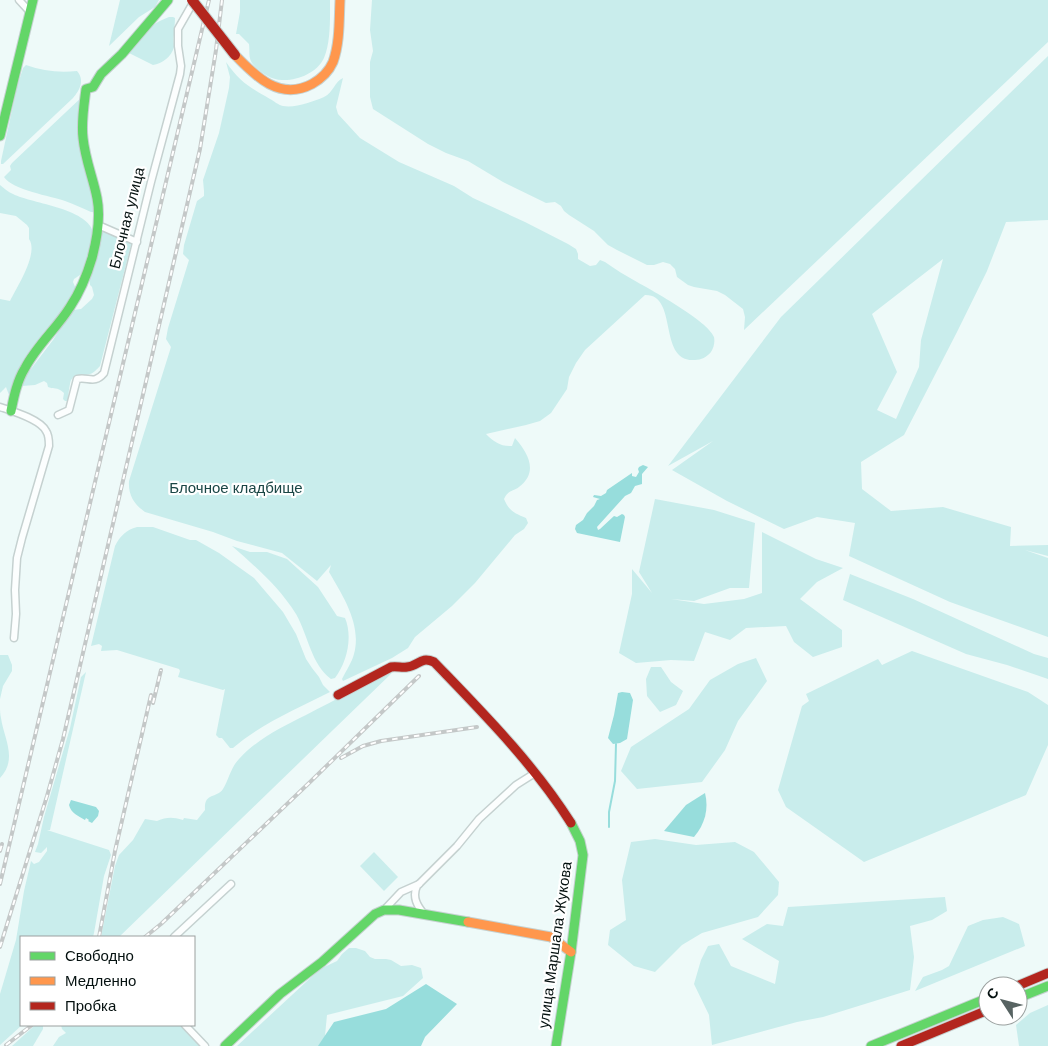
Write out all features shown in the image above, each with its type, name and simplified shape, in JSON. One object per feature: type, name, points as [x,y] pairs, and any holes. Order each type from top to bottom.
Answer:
[{"type":"street","points":[[19,0],[30,12]]},
{"type":"street","points":[[0,136],[33,0]]},
{"type":"street","points":[[11,411],[17,385],[26,366],[68,311],[78,294],[94,253],[98,226],[97,200],[82,134],[86,89],[93,87],[101,74],[122,54],[168,0]]},
{"type":"street","points":[[193,0],[235,54],[256,76],[273,86],[286,90],[300,89],[313,84],[329,69],[335,57],[338,40],[340,0]]},
{"type":"street","name":"Блочная улица","points":[[58,415],[69,410],[77,379],[83,378],[91,381],[104,373],[151,182],[180,74],[178,29],[193,0]]},
{"type":"street","points":[[98,226],[137,242]]},
{"type":"street","points":[[0,407],[42,425],[49,436],[49,446],[17,558],[14,590],[16,614],[14,638]]},
{"type":"street","name":"улица Маршала Жукова","points":[[338,695],[391,667],[408,667],[424,659],[429,659],[434,662],[523,756],[550,790],[569,819],[575,830],[583,855],[571,952],[556,1046]]},
{"type":"street","points":[[426,915],[419,908],[415,896],[416,888],[452,851],[479,819],[516,785],[535,772]]},
{"type":"street","points":[[225,1046],[280,994],[322,962],[371,918],[384,910],[402,892],[420,883]]},
{"type":"street","points":[[175,936],[231,884]]},
{"type":"street","points":[[384,910],[399,910],[551,937],[571,952]]},
{"type":"street","points":[[1028,981],[1048,973]]},
{"type":"street","points":[[1028,994],[1048,986]]},
{"type":"street","points":[[871,1046],[978,1002]]},
{"type":"street","points":[[900,1046],[978,1014]]},
{"type":"street","points":[[186,1026],[205,1046]]},
{"type":"green space","points":[[120,0],[159,0],[155,7],[139,17],[109,46]]},
{"type":"green space","points":[[240,0],[330,0],[328,45],[324,58],[317,68],[306,75],[288,80],[278,80],[261,72],[251,61],[249,44],[239,34],[236,34]]},
{"type":"green space","points":[[372,0],[1048,0],[1048,42],[744,330],[745,317],[743,309],[725,295],[717,291],[688,285],[677,277],[675,269],[670,264],[663,262],[647,265],[617,250],[608,245],[594,231],[569,215],[555,202],[546,203],[503,182],[468,161],[428,144],[373,109],[370,97],[370,62],[373,51],[370,30]]},
{"type":"green space","points":[[169,17],[175,18],[174,47],[166,59],[153,65],[127,52],[150,27]]},
{"type":"green space","points":[[1048,56],[1048,220],[1006,222],[987,271],[904,435],[861,462],[862,489],[891,511],[943,507],[1011,527],[1010,546],[1048,545],[1048,556],[1025,550],[1048,558],[1048,637],[950,602],[849,556],[855,523],[817,517],[784,529],[727,501],[672,470],[713,441],[668,466],[781,317]],"holes":[[[943,259],[921,340],[919,367],[896,419],[877,410],[897,372],[872,314]]]},
{"type":"green space","name":"Блочное кладбище","points":[[226,62],[245,84],[283,106],[309,103],[324,97],[343,78],[336,107],[338,114],[360,138],[399,162],[454,186],[473,198],[568,244],[576,249],[578,259],[590,266],[596,265],[600,260],[605,262],[691,315],[710,330],[714,337],[713,348],[706,357],[695,360],[683,358],[676,351],[671,340],[662,305],[655,298],[645,295],[585,350],[569,377],[567,389],[551,413],[540,421],[486,434],[504,446],[512,446],[515,438],[527,456],[530,469],[529,475],[519,487],[509,493],[504,499],[510,509],[526,518],[528,523],[524,529],[515,535],[475,583],[452,606],[415,637],[408,648],[392,658],[343,681],[342,679],[354,654],[355,632],[350,611],[329,572],[331,565],[317,581],[282,553],[145,512],[135,502],[130,491],[129,481],[171,347],[166,339],[168,328],[189,260],[183,254],[184,245],[197,201],[204,196],[203,180],[219,133],[229,88],[230,77]]},
{"type":"green space","points":[[26,65],[51,71],[77,71],[81,78],[81,85],[73,98],[1,164],[17,87],[23,68]]},
{"type":"green space","points":[[83,96],[80,122],[96,204],[94,212],[15,186],[4,177],[11,170],[10,166],[12,163]]},
{"type":"green space","points":[[0,185],[22,198],[73,213],[91,227],[94,236],[85,268],[74,279],[73,282],[76,289],[73,296],[24,361],[15,377],[9,395],[6,387],[0,393],[0,299],[10,301],[26,270],[31,253],[31,245],[27,225],[16,216],[0,213]]},
{"type":"green space","points":[[105,230],[130,242],[131,245],[100,366],[87,375],[75,376],[71,380],[68,401],[63,399],[64,393],[48,387],[44,381],[35,385],[22,386],[24,378],[73,310],[81,309],[92,299],[94,295],[90,285],[90,278],[97,258],[101,234]]},
{"type":"green space","points":[[655,499],[714,510],[755,523],[749,588],[730,588],[694,601],[671,599],[704,604],[744,599],[762,593],[762,532],[816,559],[843,568],[817,582],[800,599],[842,630],[842,647],[813,657],[794,642],[786,626],[746,628],[730,640],[705,632],[694,661],[671,660],[636,663],[619,653],[632,594],[632,569],[652,593],[639,572]]},
{"type":"green space","points":[[137,527],[153,527],[190,540],[196,540],[219,553],[254,578],[283,612],[296,634],[306,659],[323,685],[330,692],[268,724],[233,748],[230,748],[222,738],[216,735],[225,689],[178,677],[179,669],[117,650],[101,651],[102,646],[99,644],[91,646],[115,546],[124,534]]},
{"type":"green space","points":[[232,546],[250,552],[267,552],[287,559],[318,587],[337,616],[345,618],[349,641],[348,649],[343,665],[335,678],[331,679],[324,673],[314,657],[296,614],[282,595]]},
{"type":"green space","points":[[850,574],[913,599],[1034,654],[1048,658],[1048,679],[966,654],[843,600]]},
{"type":"green space","points":[[912,651],[1028,692],[1048,705],[1048,745],[1026,795],[864,862],[786,807],[778,790],[802,706],[809,701],[806,694],[878,659],[882,665]]},
{"type":"green space","points":[[0,655],[8,655],[12,671],[3,686],[0,699]]},
{"type":"green space","points":[[756,658],[767,681],[738,721],[725,750],[702,782],[637,789],[621,771],[631,747],[689,709],[710,680],[738,664]]},
{"type":"green space","points":[[651,667],[661,667],[671,682],[683,691],[676,705],[660,712],[647,696],[646,679]]},
{"type":"green space","points":[[394,671],[120,936],[101,936],[115,866],[119,855],[133,840],[145,819],[157,821],[170,818],[197,820],[205,810],[208,798],[223,789],[236,762],[254,745],[288,724]]},
{"type":"green space","points":[[86,672],[50,830],[47,830],[109,850],[111,855],[104,876],[94,933],[93,936],[20,936],[21,1026],[0,1045],[0,994],[16,940],[31,861],[34,864],[39,862],[47,851],[47,847],[41,853],[35,852],[70,728],[81,677]]},
{"type":"green space","points":[[0,706],[9,756],[8,764],[0,778]]},
{"type":"green space","points":[[655,839],[696,845],[735,842],[754,852],[779,882],[778,895],[758,917],[702,933],[682,945],[655,972],[634,966],[608,945],[610,930],[626,920],[622,880],[631,842]]},
{"type":"green space","points":[[374,852],[398,877],[384,891],[360,866]]},
{"type":"green space","points":[[945,897],[947,911],[932,920],[910,926],[914,957],[910,990],[823,1017],[797,1022],[712,1045],[709,1015],[694,984],[701,960],[708,946],[719,944],[731,966],[775,984],[779,961],[742,939],[767,924],[783,926],[788,907]]},
{"type":"green space","points":[[1003,917],[1019,924],[1025,946],[915,991],[923,977],[949,966],[968,926],[983,920]]},
{"type":"green space","points":[[349,948],[365,951],[370,957],[375,959],[386,959],[401,966],[412,965],[421,968],[423,978],[403,996],[327,1015],[324,1046],[237,1046],[320,969],[337,961]]},
{"type":"green space","points":[[1048,1005],[1048,1046],[1019,1046],[1016,1026],[1028,1026],[1028,1015]]},
{"type":"green space","points":[[34,1026],[43,1026],[33,1046],[12,1046]]},
{"type":"green space","points":[[61,1026],[182,1026],[202,1046],[53,1046],[59,1037],[66,1033]]},
{"type":"water","points":[[643,465],[648,467],[642,474],[642,484],[635,486],[631,493],[625,496],[597,527],[598,530],[614,516],[624,515],[620,542],[577,533],[576,525],[583,520],[597,500],[600,499],[593,497],[594,495],[601,496],[632,473],[632,476],[636,477],[639,467]]},
{"type":"water","points":[[618,693],[630,693],[633,700],[627,739],[613,744],[608,738]]},
{"type":"water","points":[[705,793],[707,805],[705,816],[701,827],[694,837],[664,831],[686,805]]},
{"type":"water","points":[[71,800],[96,807],[99,811],[98,816],[92,823],[86,818],[85,820],[70,808]]},
{"type":"water","points":[[426,984],[457,1004],[425,1037],[421,1046],[318,1046],[334,1022],[386,1009]]},
{"type":"waterway","points":[[609,827],[609,812],[615,781],[616,744]]},
{"type":"railway","points":[[0,884],[209,0]]},
{"type":"railway","points":[[0,947],[63,739],[200,149],[222,0]]},
{"type":"railway","points":[[153,703],[161,670]]},
{"type":"railway","points":[[146,936],[308,784],[419,676]]},
{"type":"railway","points":[[99,936],[115,851],[151,695]]},
{"type":"railway","points":[[341,758],[363,746],[381,741],[477,727]]},
{"type":"railway","points":[[0,851],[2,844]]},
{"type":"railway","points":[[6,1045],[31,1026]]},
{"type":"traffic: fast","points":[[0,136],[33,0]]},
{"type":"traffic: fast","points":[[11,411],[22,373],[35,352],[74,301],[94,251],[99,213],[82,132],[86,89],[93,87],[101,74],[122,54],[168,0]]},
{"type":"traffic: fast","points":[[556,1046],[571,952],[583,855],[580,841],[571,823]]},
{"type":"traffic: fast","points":[[225,1046],[280,994],[322,962],[375,914],[384,910],[399,910],[468,922]]},
{"type":"traffic: fast","points":[[1028,994],[1048,986]]},
{"type":"traffic: fast","points":[[871,1046],[978,1002]]},
{"type":"traffic: slow","points":[[235,55],[260,78],[279,88],[289,90],[300,89],[312,84],[319,80],[333,62],[338,39],[340,0]]},
{"type":"traffic: slow","points":[[468,922],[551,937],[571,952]]},
{"type":"traffic: jam","points":[[192,0],[235,55]]},
{"type":"traffic: jam","points":[[338,695],[391,667],[411,666],[426,660],[434,662],[524,759],[571,823]]},
{"type":"traffic: jam","points":[[1028,981],[1048,973]]},
{"type":"traffic: jam","points":[[901,1046],[978,1014]]}]
